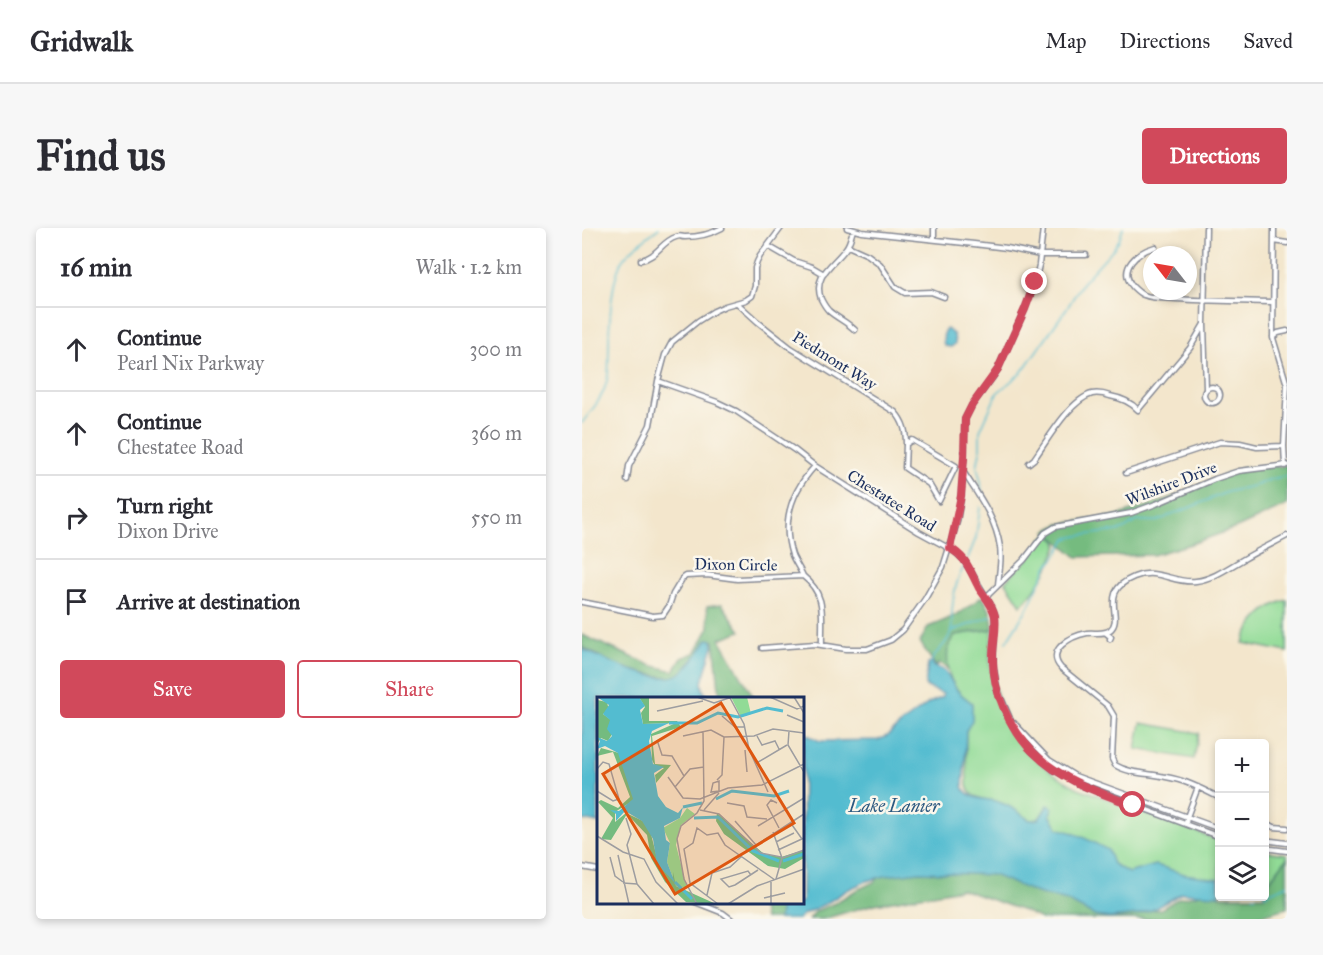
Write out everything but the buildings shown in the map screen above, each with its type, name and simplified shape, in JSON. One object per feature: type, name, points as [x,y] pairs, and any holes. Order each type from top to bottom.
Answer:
[{"type":"street","points":[[641,260],[652,256],[674,237],[707,234],[722,228]]},
{"type":"street","points":[[627,480],[629,466],[650,425],[658,381],[665,355],[672,342],[698,321],[725,306],[752,296],[755,286],[755,268],[760,255],[781,228]]},
{"type":"street","points":[[847,228],[1040,255],[1086,255]]},
{"type":"street","points":[[934,228],[934,239]]},
{"type":"street","points":[[762,648],[815,644],[846,649],[875,646],[897,635],[935,584],[950,548],[961,496],[964,427],[967,412],[993,377],[1004,357],[1030,297],[1035,282],[1043,228]]},
{"type":"street","points":[[1206,228],[1204,324],[1206,389],[1204,394],[1207,401],[1214,404],[1219,401],[1221,395],[1217,388],[1206,389]]},
{"type":"street","points":[[1274,228],[1273,338],[1287,385],[1284,446],[1286,465]]},
{"type":"street","points":[[853,230],[848,246],[824,274],[819,285],[819,293],[827,309],[855,330]]},
{"type":"street","points":[[1274,241],[1287,243]]},
{"type":"street","points":[[768,246],[824,274]]},
{"type":"street","points":[[848,246],[868,255],[880,264],[895,287],[905,293],[931,292],[944,297]]},
{"type":"street","points":[[1143,251],[1129,267],[1128,279],[1135,289],[1143,295]]},
{"type":"street","points":[[1193,300],[1272,302]]},
{"type":"street","name":"Piedmont Way","points":[[737,303],[791,348],[895,412],[904,425],[906,468],[929,484],[939,501],[956,466],[912,440],[906,444]]},
{"type":"street","points":[[1029,463],[1067,412],[1076,402],[1085,397],[1098,394],[1115,397],[1132,404],[1138,410],[1190,348],[1204,324]]},
{"type":"street","points":[[1273,338],[1278,333],[1287,331]]},
{"type":"street","name":"Chestatee Road","points":[[658,381],[717,402],[735,411],[815,466],[919,532],[950,548],[964,560],[992,607],[995,619],[993,653],[995,680],[1009,718]]},
{"type":"street","points":[[1126,473],[1220,442],[1257,447],[1284,446]]},
{"type":"street","name":"Wilshire Drive","points":[[986,597],[1024,560],[1045,533],[1055,527],[1131,513],[1239,471],[1286,465]]},
{"type":"street","points":[[815,466],[798,488],[792,502],[788,531],[792,555],[803,576],[810,582],[822,602],[822,645]]},
{"type":"street","points":[[963,472],[988,510],[997,532],[1000,550],[998,585]]},
{"type":"street","points":[[1106,633],[1114,624],[1114,594],[1131,578],[1154,573],[1181,581],[1202,580],[1287,537]]},
{"type":"street","name":"Dixon Circle","points":[[582,602],[653,616],[663,615],[673,594],[686,576],[707,575],[737,579],[803,576]]},
{"type":"street","points":[[1110,639],[1110,635],[1106,633],[1089,633],[1075,637],[1059,648],[1056,655],[1057,664],[1061,668],[1111,708],[1114,716],[1112,759],[1115,765],[1126,771],[1166,777],[1198,787],[1215,796]]},
{"type":"street","points":[[1009,718],[1035,747],[1066,771],[1094,784],[1215,827]]},
{"type":"street","points":[[1009,718],[1031,750],[1064,776],[1083,786],[1215,835]]},
{"type":"street","points":[[1186,824],[1198,787]]},
{"type":"street","points":[[1269,824],[1287,828]]},
{"type":"street","points":[[1269,841],[1287,843]]},
{"type":"street","points":[[1269,849],[1287,851]]},
{"type":"street","points":[[582,867],[597,870]]},
{"type":"street","points":[[698,904],[723,913],[731,919]]},
{"type":"green space","points":[[1287,464],[1287,505],[1239,527],[1153,555],[1077,557],[1046,531],[1060,524],[1116,516],[1163,501],[1242,468]]},
{"type":"green space","points":[[1050,535],[1057,541],[1055,553],[1038,585],[1021,605],[1005,581],[1028,559],[1043,537]]},
{"type":"green space","points":[[982,596],[990,611],[993,629],[955,635],[947,655],[948,669],[939,663],[936,667],[920,642],[928,627],[956,614]]},
{"type":"green space","points":[[1287,600],[1287,652],[1243,643],[1259,616],[1272,606]]},
{"type":"green space","points":[[722,604],[741,631],[720,639],[753,697],[720,697],[714,641],[706,644],[683,674],[671,678],[621,668],[582,647],[582,635],[650,665],[674,671],[682,658],[695,653],[709,627],[707,606]]},
{"type":"green space","points":[[993,629],[990,657],[998,697],[1019,740],[1038,761],[1078,788],[1215,839],[1215,885],[1156,865],[1128,873],[1113,864],[1094,843],[1059,830],[1047,806],[1039,819],[1030,820],[1008,806],[975,796],[968,805],[973,795],[967,785],[966,731],[972,720],[972,703],[956,688],[947,665],[948,649],[955,635]]},
{"type":"green space","points":[[1141,723],[1199,733],[1194,759],[1136,749]]},
{"type":"green space","points":[[1269,852],[1287,854],[1287,858],[1269,882]]},
{"type":"green space","points":[[1287,858],[1287,908],[1248,919],[1041,919],[961,889],[875,904],[823,919],[809,919],[816,911],[874,882],[888,868],[968,868],[1011,877],[1122,914],[1161,909],[1179,898],[1197,895],[1210,884],[1215,885],[1215,901],[1269,901],[1269,882]]},
{"type":"green space","points":[[761,904],[784,904],[783,919],[764,919]]},
{"type":"water","points":[[947,329],[954,335],[955,344],[951,347],[945,346],[943,342],[944,331]]},
{"type":"water","points":[[708,639],[712,640],[713,646],[702,682],[707,697],[597,697],[597,823],[582,820],[582,649],[630,670],[658,677],[679,674],[695,658]]},
{"type":"water","name":"Lake Lanier","points":[[932,662],[934,667],[945,672],[957,690],[972,703],[972,720],[966,731],[963,786],[968,794],[976,798],[996,801],[1016,810],[1030,820],[1039,819],[1048,805],[1052,807],[1050,815],[1059,829],[1108,850],[1113,864],[1128,873],[1156,865],[1184,874],[1215,878],[1215,895],[1182,893],[1138,915],[1109,918],[1095,916],[1067,901],[1037,893],[993,875],[920,872],[885,876],[867,881],[798,919],[779,919],[778,904],[804,904],[804,733],[820,741],[878,740],[887,736],[929,703],[943,697],[943,694],[925,686],[928,664]]},
{"type":"waterway","points":[[582,423],[599,400],[607,380],[612,301],[616,276],[624,258],[659,228]]},
{"type":"waterway","points":[[982,497],[977,467],[980,431],[997,393],[1021,373],[1082,283],[1113,249],[1123,228]]},
{"type":"waterway","points":[[1006,642],[1027,609],[1048,566],[1066,539],[1122,530],[1139,521],[1160,520],[1227,492],[1287,476]]},
{"type":"waterway","points":[[968,558],[976,538],[980,507]]},
{"type":"waterway","points":[[931,662],[949,636],[954,595],[964,567]]},
{"type":"waterway","points":[[952,631],[992,616]]},
{"type":"waterway","points":[[1269,893],[1287,885]]},
{"type":"route","points":[[1035,282],[998,369],[967,412],[964,427],[961,496],[950,548],[964,560],[995,615],[993,663],[995,680],[1009,718],[1019,735],[1039,758],[1054,770],[1083,786],[1133,805]]}]
